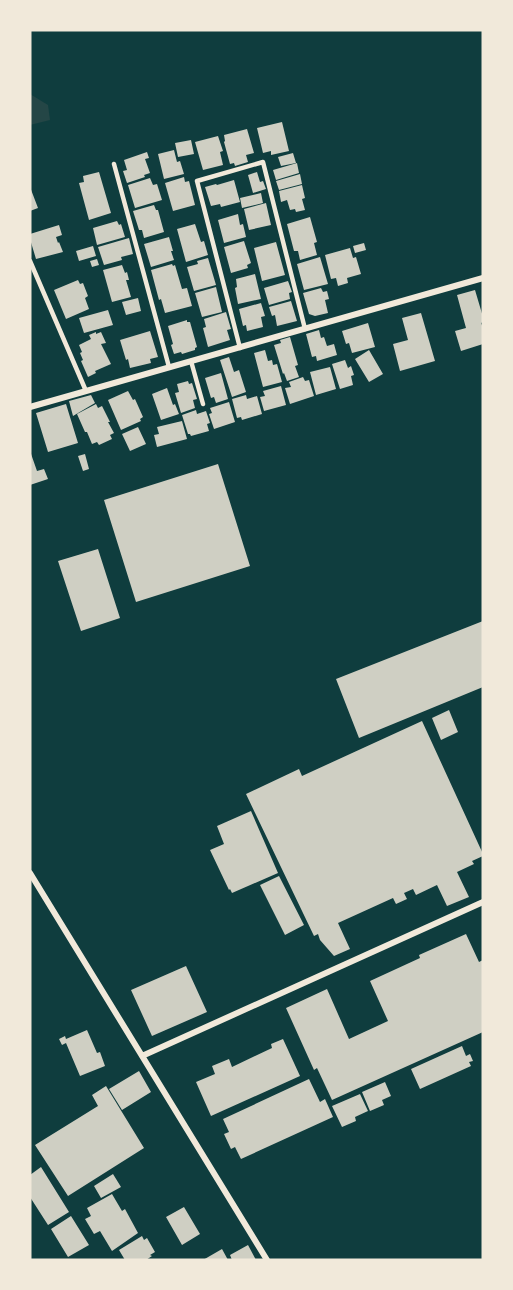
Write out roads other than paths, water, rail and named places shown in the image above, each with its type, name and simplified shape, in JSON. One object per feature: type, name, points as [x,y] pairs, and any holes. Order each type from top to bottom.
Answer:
[{"type":"street","points":[[30,407],[483,278]]},
{"type":"street","points":[[30,873],[267,1260]]},
{"type":"street","points":[[142,1056],[483,902]]},
{"type":"lane","points":[[240,348],[196,181],[263,162],[305,329]]},
{"type":"lane","points":[[114,164],[169,367]]},
{"type":"lane","points":[[30,261],[86,391]]},
{"type":"lane","points":[[191,361],[203,404]]}]
